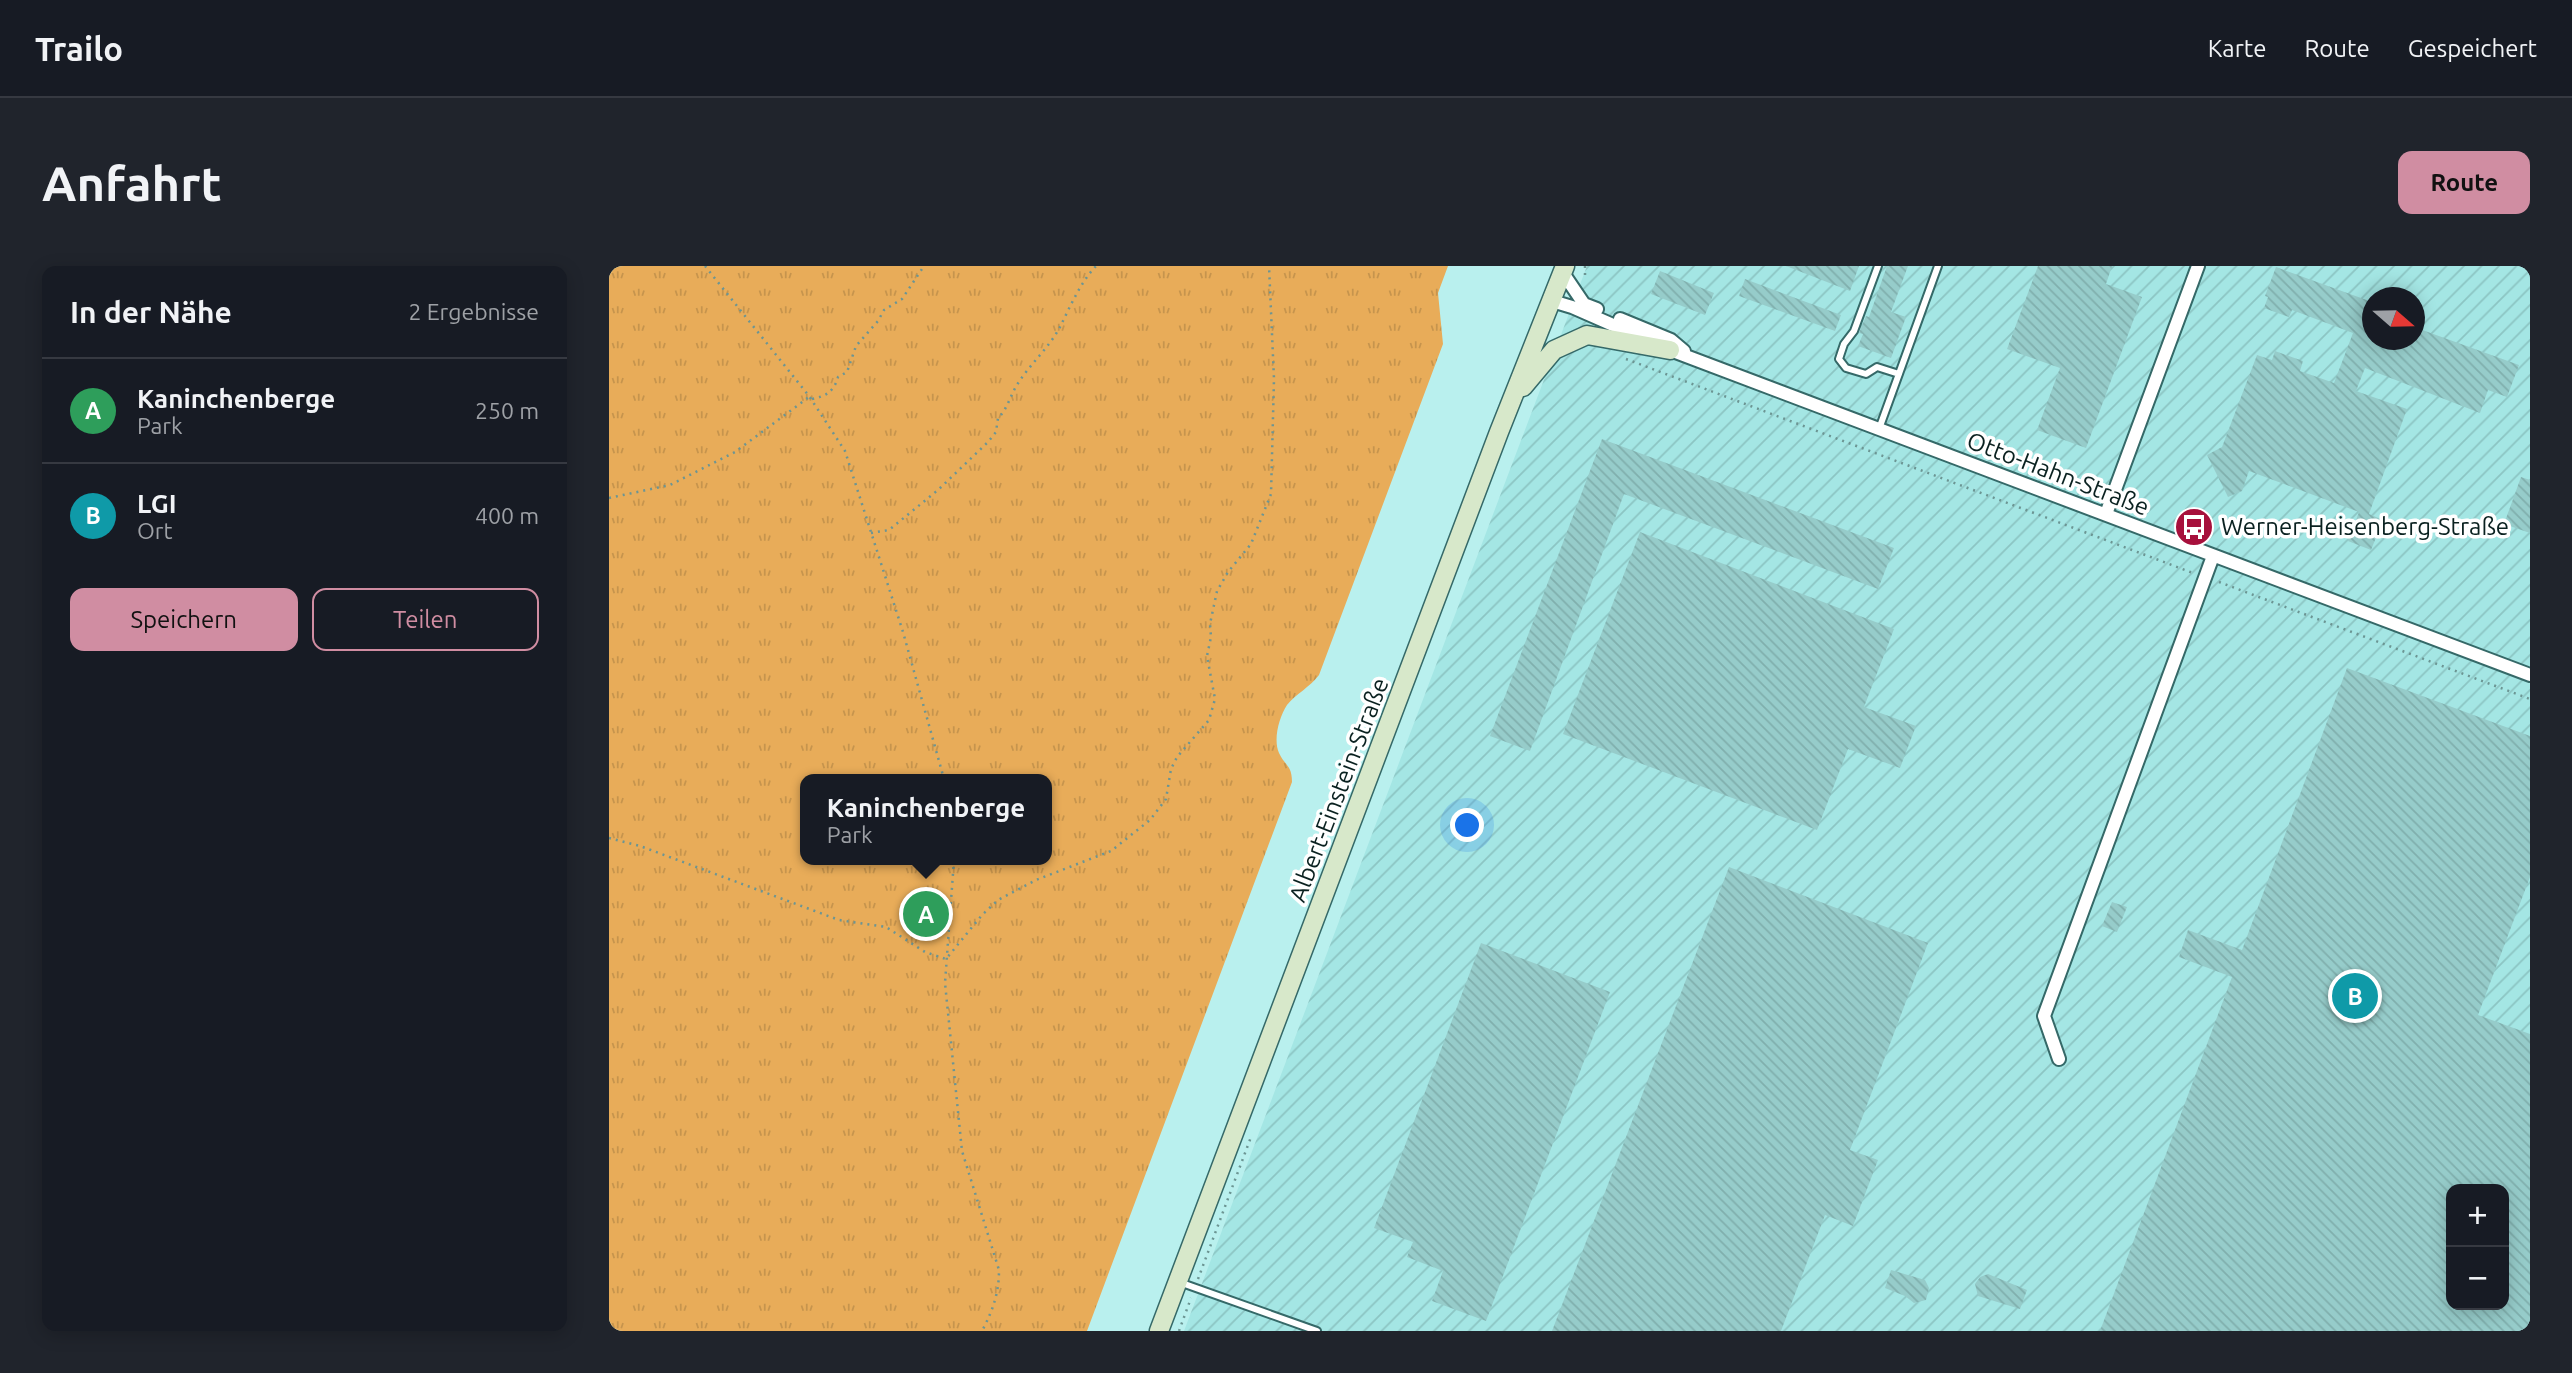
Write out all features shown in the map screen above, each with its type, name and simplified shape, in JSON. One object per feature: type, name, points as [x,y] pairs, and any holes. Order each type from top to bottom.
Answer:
[{"type":"main road","name":"Albert-Einstein-Straße","points":[[1160,1331],[1564,269]]},
{"type":"main road","points":[[1512,400],[1553,350],[1587,335],[1670,350]]},
{"type":"street","points":[[2106,514],[2197,266]]},
{"type":"street","name":"Otto-Hahn-Straße","points":[[1564,269],[1584,304],[1671,340],[1689,356]]},
{"type":"street","name":"Otto-Hahn-Straße","points":[[1552,301],[1572,307],[1670,350],[2213,556],[2529,672]]},
{"type":"street","points":[[2059,1059],[2044,1016],[2213,556]]},
{"type":"lane","points":[[1878,266],[1854,331],[1844,344],[1839,359],[1846,368],[1866,374],[1877,367],[1899,374]]},
{"type":"lane","points":[[1879,429],[1938,266]]},
{"type":"lane","points":[[1177,1281],[1317,1331]]},
{"type":"path","points":[[705,266],[810,398],[845,451],[903,632],[943,774]]},
{"type":"path","points":[[609,498],[670,485],[735,452],[810,398],[824,397],[835,388],[838,377],[847,372],[856,346],[884,310],[902,299],[924,266]]},
{"type":"path","points":[[871,533],[889,530],[938,490],[988,442],[996,432],[998,418],[1004,412],[1009,397],[1059,329],[1085,279],[1096,266]]},
{"type":"path","points":[[946,959],[998,900],[1037,880],[1111,851],[1150,820],[1166,799],[1171,769],[1177,757],[1209,720],[1215,699],[1207,656],[1217,591],[1228,572],[1251,544],[1271,494],[1274,379],[1269,266]]},
{"type":"path","points":[[1585,266],[1585,282]]},
{"type":"path","points":[[1625,359],[2530,699]]},
{"type":"path","points":[[609,838],[640,846],[839,920],[886,928],[907,938],[925,952],[946,959]]},
{"type":"path","points":[[954,865],[945,983],[963,1151],[999,1270],[999,1289],[994,1308],[982,1331]]},
{"type":"path","points":[[1179,1331],[1253,1132]]},
{"type":"shaded area","points":[[1587,266],[2530,266],[2530,1331],[1184,1331]]},
{"type":"green space","points":[[609,266],[1448,266],[1438,293],[1443,344],[1319,675],[1287,705],[1282,716],[1277,748],[1289,769],[1292,782],[1087,1331],[609,1331]]},
{"type":"building","points":[[1786,266],[1859,266],[1850,291]]},
{"type":"building","points":[[1887,266],[1908,266],[1891,312],[1906,317],[1891,358],[1858,346],[1863,334],[1859,333],[1866,316],[1869,317]]},
{"type":"building","points":[[2038,266],[2112,266],[2106,284],[2142,297],[2086,448],[2037,430],[2060,368],[2007,349]]},
{"type":"building","points":[[2276,267],[2362,298],[2362,350],[2425,350],[2425,331],[2519,365],[2507,397],[2488,390],[2480,413],[2365,368],[2356,391],[2407,409],[2369,514],[2383,520],[2371,550],[2348,541],[2359,512],[2249,471],[2242,491],[2228,497],[2207,455],[2222,447],[2257,355],[2272,360],[2275,351],[2303,361],[2300,371],[2334,383],[2353,333],[2292,310],[2289,317],[2264,308],[2268,297],[2265,296]]},
{"type":"building","points":[[1660,271],[1714,293],[1705,315],[1651,294]]},
{"type":"building","points":[[1745,279],[1841,315],[1835,331],[1739,296]]},
{"type":"building","points":[[1602,439],[1894,548],[1878,589],[1624,494],[1530,751],[1490,736]]},
{"type":"building","points":[[2521,477],[2530,480],[2530,533],[2504,524]]},
{"type":"building","points":[[1640,532],[1894,629],[1864,707],[1916,726],[1900,768],[1848,749],[1817,830],[1563,734]]},
{"type":"building","points":[[2347,668],[2530,736],[2530,877],[2478,1015],[2530,1034],[2530,1331],[2100,1331],[2232,977],[2179,957],[2188,930],[2242,950]]},
{"type":"building","points":[[1729,867],[1928,943],[1850,1150],[1878,1160],[1853,1226],[1825,1215],[1781,1331],[1552,1331]]},
{"type":"building","points":[[2112,902],[2127,907],[2117,932],[2102,926]]},
{"type":"building","points":[[1481,943],[1610,992],[1486,1321],[1432,1301],[1443,1271],[1407,1257],[1413,1242],[1374,1228]]},
{"type":"building","points":[[1891,1270],[1925,1280],[1929,1288],[1926,1300],[1914,1303],[1885,1288]]},
{"type":"building","points":[[1988,1274],[2027,1290],[2020,1309],[1978,1296],[1975,1284],[1980,1277]]},
{"type":"place","name":"Werner-Heisenberg-Straße","points":[[2194,527]]},
{"type":"place","name":"Kaninchenberge","points":[[926,914]]},
{"type":"place","name":"LGI","points":[[2355,996]]}]
